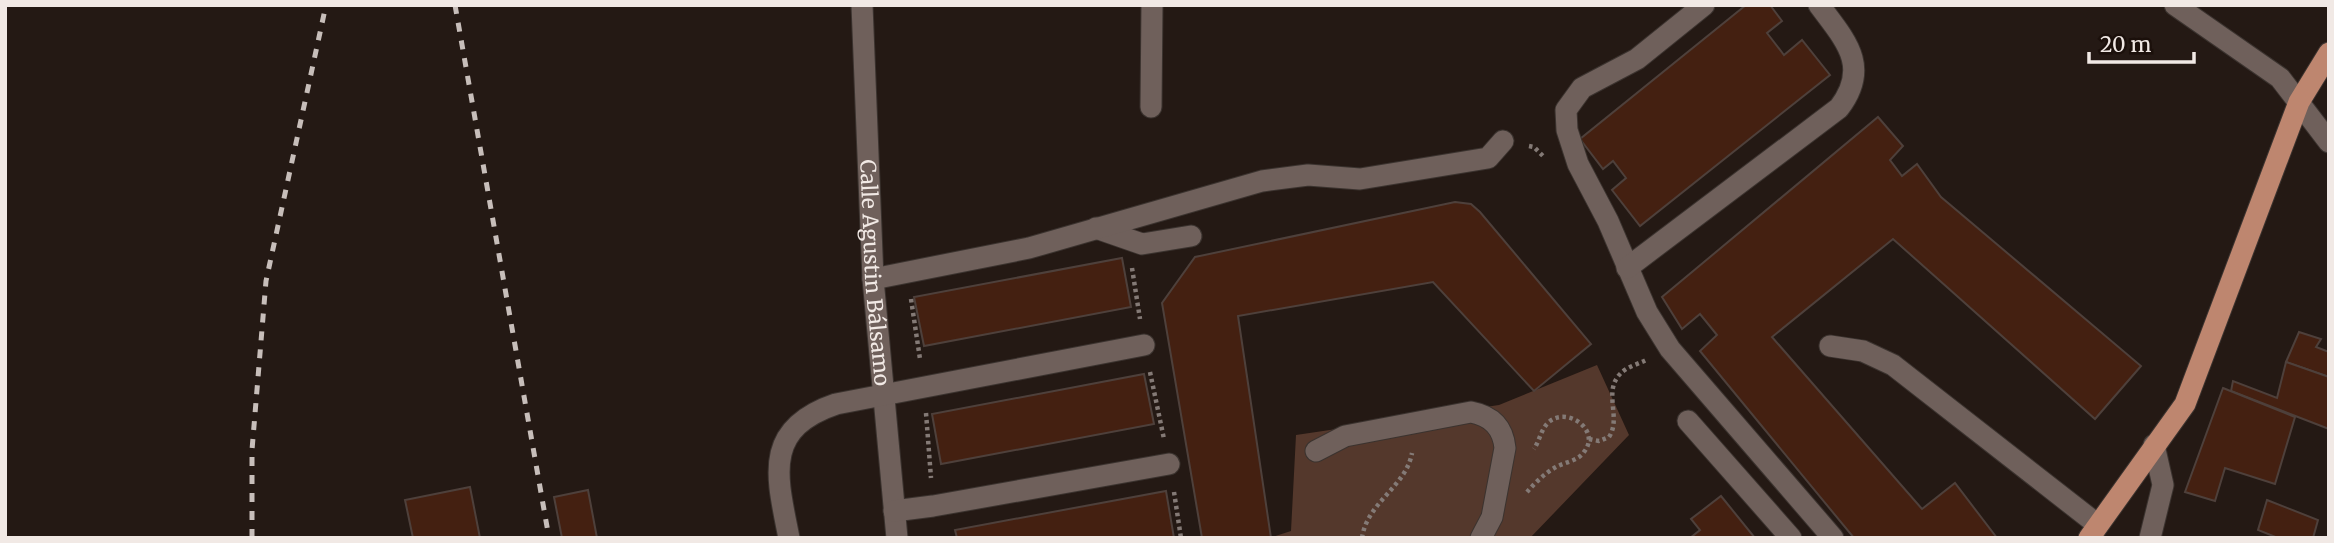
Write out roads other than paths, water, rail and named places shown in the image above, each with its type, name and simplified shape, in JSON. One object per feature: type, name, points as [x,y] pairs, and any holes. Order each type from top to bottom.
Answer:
[{"type":"main road","points":[[2093,532],[2185,404],[2299,102],[2329,52]]},
{"type":"street","name":"Calle Agustin Bálsamo","points":[[862,5],[873,279],[897,538]]},
{"type":"street","points":[[1151,107],[1152,5]]},
{"type":"street","points":[[1703,5],[1637,59],[1582,88],[1566,110],[1567,130],[1578,164],[1608,221],[1647,312],[1670,349],[1833,538]]},
{"type":"street","points":[[1627,268],[1839,108],[1848,97],[1854,75],[1852,54],[1819,5]]},
{"type":"street","points":[[2175,5],[2280,78],[2329,142]]},
{"type":"street","points":[[873,279],[1028,248],[1262,181],[1308,175],[1360,179],[1488,158],[1503,141]]},
{"type":"street","points":[[1096,228],[1142,244],[1191,236]]},
{"type":"street","points":[[789,538],[779,484],[779,462],[785,442],[798,424],[816,411],[836,404],[1144,345]]},
{"type":"street","points":[[1830,346],[1863,351],[1893,365],[2093,532]]},
{"type":"street","points":[[1316,451],[1345,436],[1471,412],[1482,414],[1499,428],[1504,437],[1505,449],[1493,511],[1482,538]]},
{"type":"street","points":[[1688,421],[1791,538]]},
{"type":"street","points":[[2150,538],[2163,485],[2154,445]]},
{"type":"street","points":[[894,511],[1169,464]]},
{"type":"railway","points":[[252,538],[252,450],[266,281],[326,5]]},
{"type":"railway","points":[[455,5],[549,538]]}]
